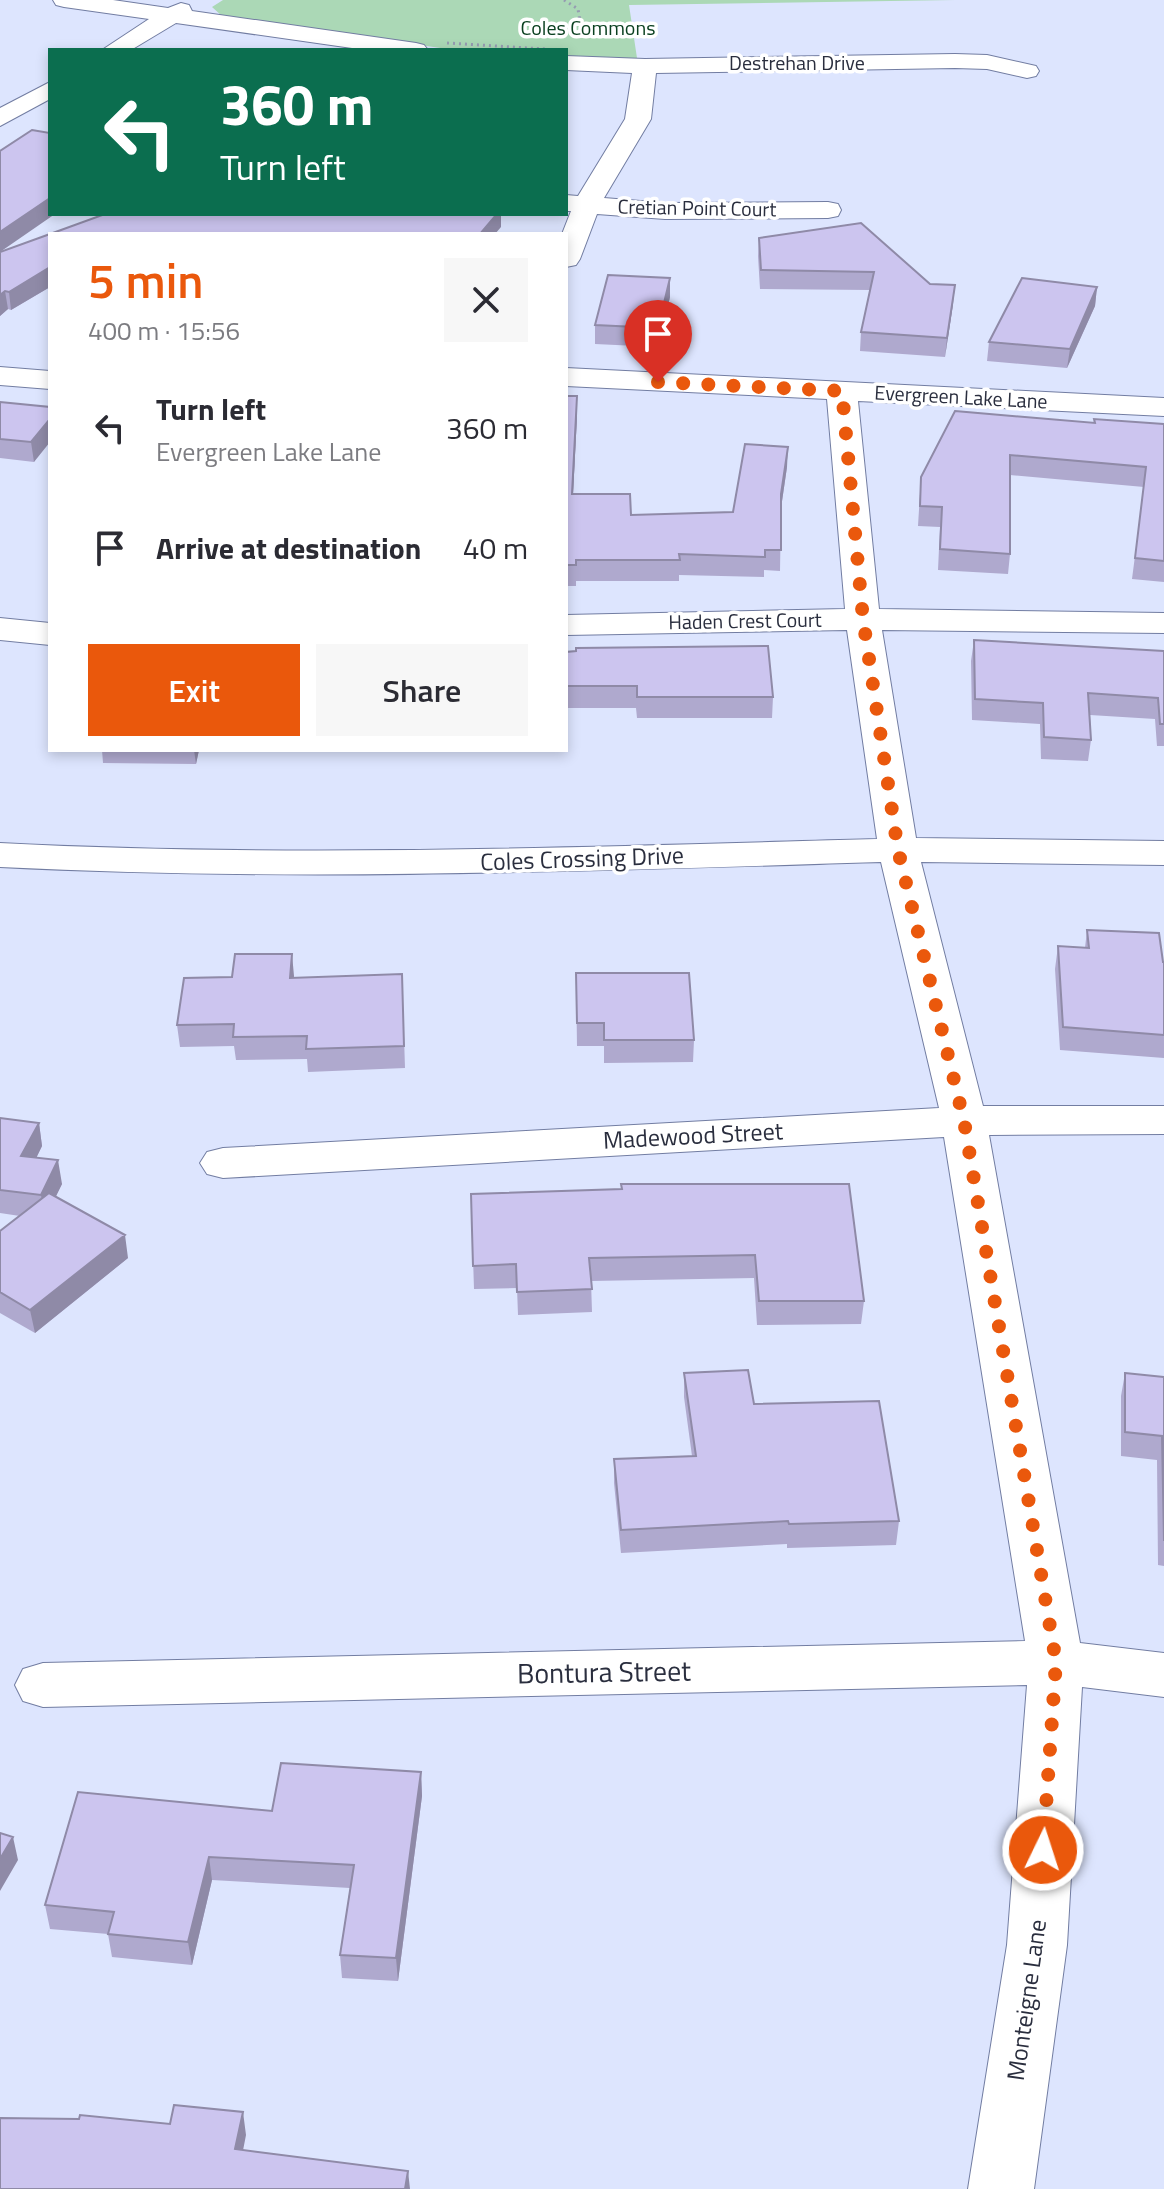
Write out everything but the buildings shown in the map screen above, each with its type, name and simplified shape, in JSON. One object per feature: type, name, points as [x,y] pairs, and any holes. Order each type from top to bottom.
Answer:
[{"type":"street","points":[[64,0],[402,48]]},
{"type":"street","points":[[117,48],[197,0]]},
{"type":"street","name":"Destrehan Drive","points":[[568,63],[645,66],[955,61],[987,62],[1027,71]]},
{"type":"street","points":[[568,248],[576,204],[638,119],[645,66]]},
{"type":"street","points":[[0,118],[48,90]]},
{"type":"street","name":"Cretian Point Court","points":[[576,204],[665,211],[828,210]]},
{"type":"street","points":[[0,376],[48,380]]},
{"type":"street","name":"Evergreen Lake Lane","points":[[568,377],[1164,407]]},
{"type":"street","name":"Monteigne Lane","points":[[842,391],[863,619],[898,850],[964,1121],[1056,1662],[1037,1945],[1001,2189]]},
{"type":"street","name":"Haden Crest Court","points":[[568,625],[863,619],[1164,623]]},
{"type":"street","points":[[0,629],[48,634]]},
{"type":"street","name":"Coles Crossing Drive","points":[[0,855],[134,862],[485,862],[898,850],[1164,853]]},
{"type":"street","name":"Madewood Street","points":[[223,1163],[964,1121],[1164,1120]]},
{"type":"street","name":"Bontura Street","points":[[43,1685],[1056,1662],[1164,1675]]},
{"type":"path","points":[[564,1],[570,0]]},
{"type":"green space","name":"Coles Commons","points":[[223,0],[955,0],[629,5],[637,58],[568,58],[568,48],[440,48],[222,16],[212,7]]},
{"type":"route","points":[[658,382],[842,391],[863,619],[898,850],[964,1121],[1056,1662],[1043,1850]]}]
